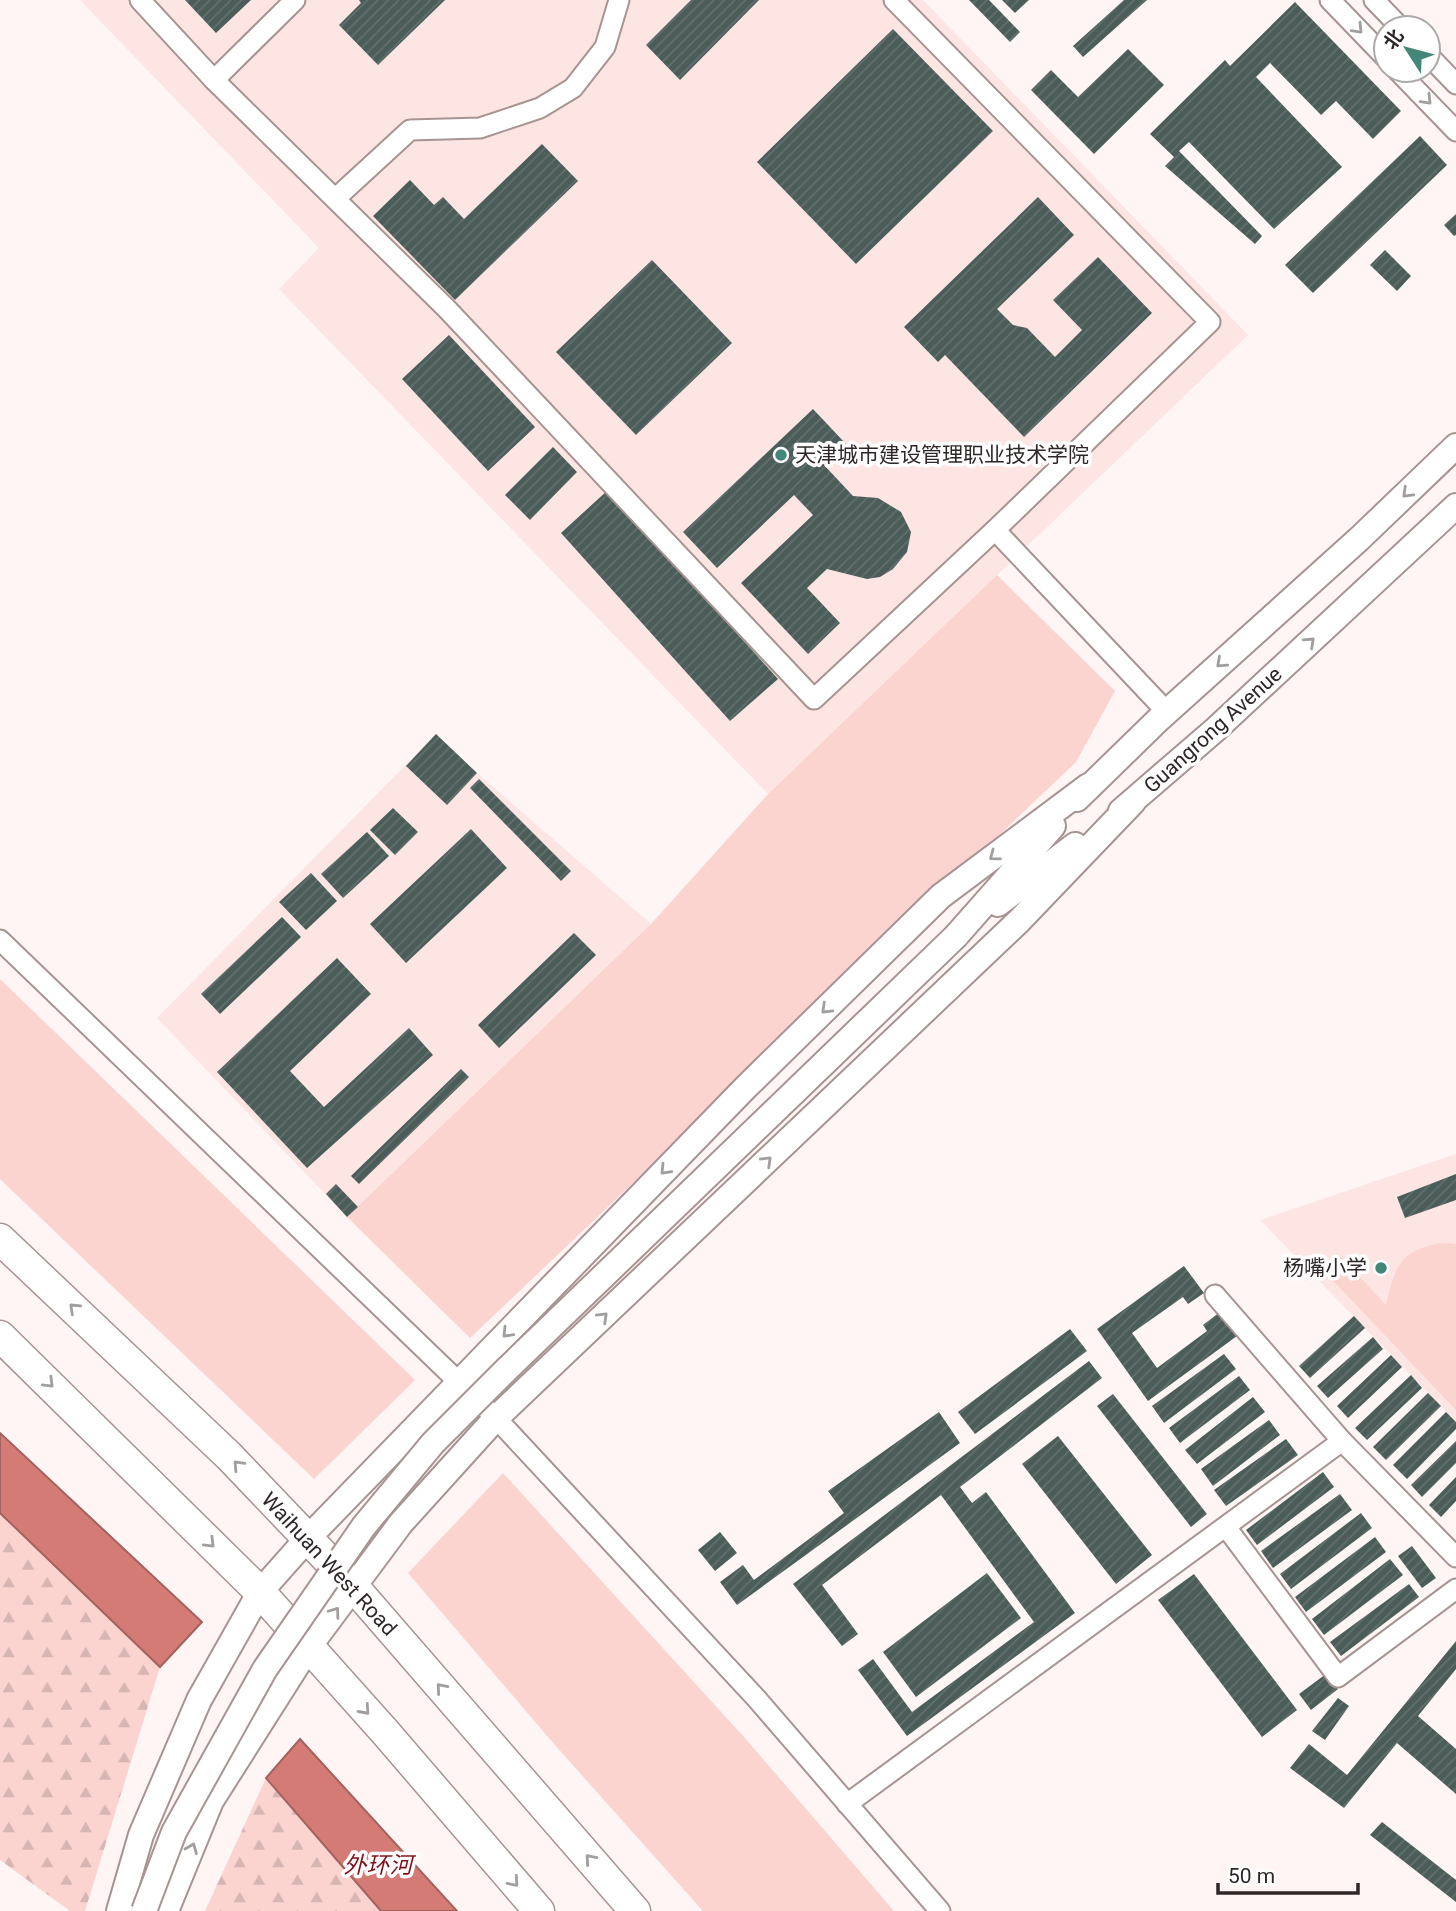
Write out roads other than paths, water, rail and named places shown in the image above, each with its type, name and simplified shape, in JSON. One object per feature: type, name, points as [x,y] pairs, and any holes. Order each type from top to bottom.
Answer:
[{"type":"highway","name":"Waihuan West Road","points":[[0,1239],[229,1455],[353,1586],[635,1911]]},
{"type":"highway","points":[[0,1336],[260,1592],[386,1733],[538,1911]]},
{"type":"main road","name":"Guangrong Avenue","points":[[1088,786],[1359,539],[1456,446]]},
{"type":"main road","name":"Guangrong Avenue","points":[[956,936],[1133,802],[1456,506]]},
{"type":"main road","points":[[144,1911],[174,1832],[265,1669],[373,1515],[433,1443],[956,936],[1088,786]]},
{"type":"main road","points":[[119,1911],[141,1835],[199,1700],[260,1592],[307,1539],[746,1087],[941,896],[1088,786]]},
{"type":"main road","points":[[166,1911],[211,1801],[308,1648],[401,1523],[496,1418],[1019,922],[1133,802]]},
{"type":"street","points":[[140,0],[214,80],[447,309],[814,699],[995,530],[1210,321],[894,0]]},
{"type":"street","points":[[214,80],[295,0]]},
{"type":"street","points":[[335,198],[410,130],[480,128],[540,108],[573,88],[605,47],[619,0]]},
{"type":"street","points":[[1330,0],[1372,44]]},
{"type":"street","points":[[1374,0],[1388,14]]},
{"type":"street","points":[[1442,70],[1456,84]]},
{"type":"street","points":[[1411,84],[1456,131]]},
{"type":"street","points":[[995,530],[1167,712]]},
{"type":"street","points":[[0,940],[496,1418],[756,1698],[940,1911]]},
{"type":"street","points":[[1215,1295],[1342,1441],[1456,1557]]},
{"type":"street","points":[[847,1804],[1342,1441]]},
{"type":"street","points":[[1226,1527],[1338,1677],[1456,1589]]},
{"type":"water","points":[[0,1433],[202,1622],[160,1667],[0,1513]]},
{"type":"water","name":"外环河","points":[[300,1739],[457,1911],[381,1911],[266,1778]]},
{"type":"place","name":"天津城市建设管理职业技术学院","points":[[781,455]]},
{"type":"place","name":"杨嘴小学","points":[[1381,1268]]}]
